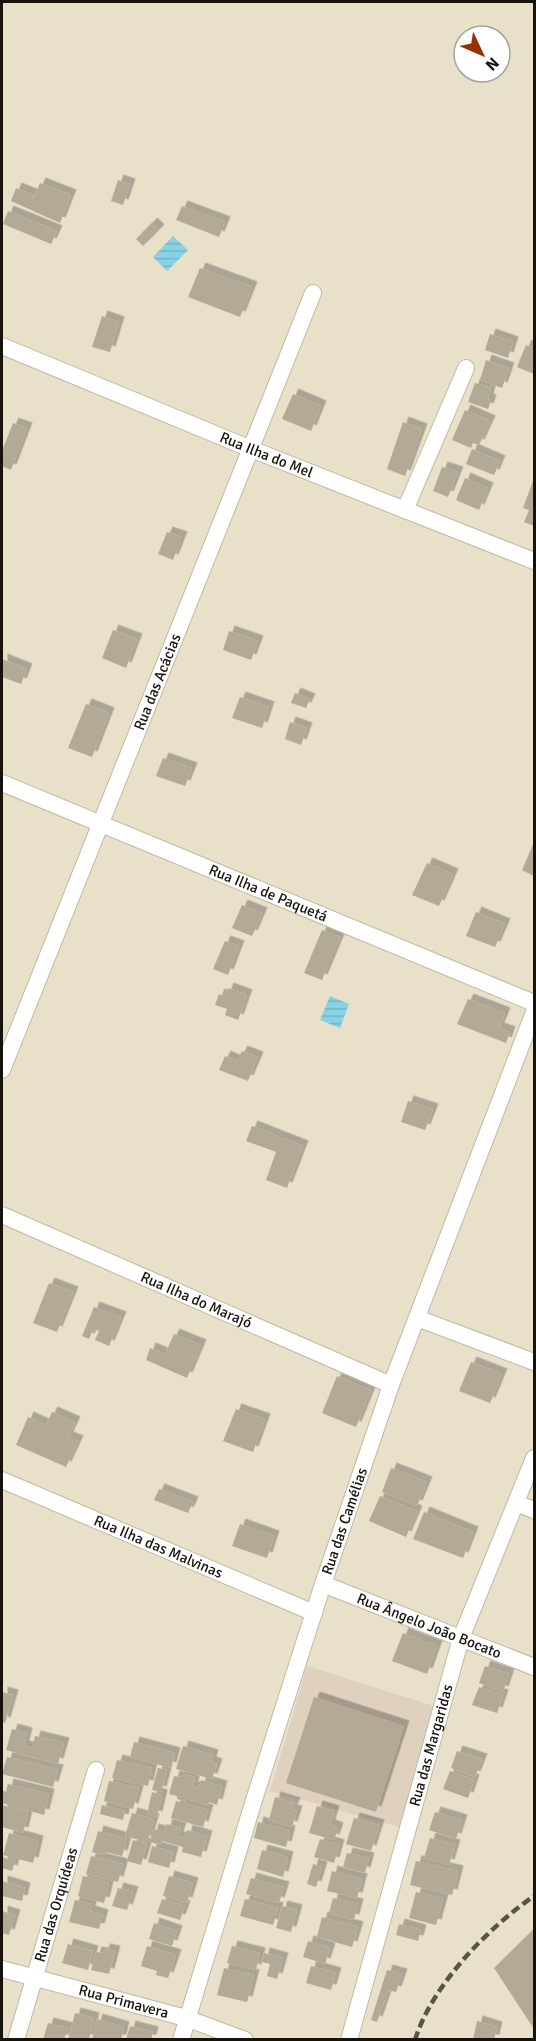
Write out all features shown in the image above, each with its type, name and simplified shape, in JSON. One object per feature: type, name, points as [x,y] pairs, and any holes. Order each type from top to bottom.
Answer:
[{"type":"street","name":"Rua das Acácias","points":[[2,1070],[313,293]]},
{"type":"street","name":"Rua Ilha do Mel","points":[[2,346],[251,449],[534,561]]},
{"type":"street","points":[[405,510],[466,368]]},
{"type":"street","name":"Rua Ilha de Paquetá","points":[[2,783],[534,1003]]},
{"type":"street","name":"Rua das Camélias","points":[[181,2040],[323,1584],[391,1384],[534,1012]]},
{"type":"street","name":"Rua Ilha do Marajó","points":[[2,1215],[391,1384]]},
{"type":"street","points":[[417,1318],[534,1362]]},
{"type":"street","name":"Rua das Margaridas","points":[[349,2040],[461,1638],[534,1458]]},
{"type":"street","name":"Rua Ilha das Malvinas","points":[[2,1480],[314,1613]]},
{"type":"street","points":[[516,1503],[534,1510]]},
{"type":"street","name":"Rua Ângelo João Bocato","points":[[323,1584],[534,1667]]},
{"type":"street","name":"Rua das Orquídeas","points":[[16,2040],[96,1770]]},
{"type":"street","name":"Rua Primavera","points":[[2,1969],[186,2018],[245,2040]]},
{"type":"shaded area","points":[[307,1666],[437,1707],[399,1827],[270,1791]]},
{"type":"water","points":[[173,236],[188,250],[167,271],[153,257]]},
{"type":"water","points":[[330,996],[349,1004],[340,1028],[320,1020]]},
{"type":"building","points":[[118,180],[130,184],[123,205],[111,201]]},
{"type":"building","points":[[40,183],[71,195],[60,223],[11,201],[16,188],[34,195],[31,205]]},
{"type":"building","points":[[182,206],[225,222],[219,237],[176,220]]},
{"type":"building","points":[[8,211],[57,231],[51,244],[3,224]]},
{"type":"building","points":[[152,223],[159,230],[143,246],[136,239]]},
{"type":"building","points":[[200,268],[252,287],[240,317],[188,297]]},
{"type":"building","points":[[102,316],[119,322],[110,352],[92,347]]},
{"type":"building","points":[[490,334],[513,342],[508,358],[485,350]]},
{"type":"building","points":[[526,345],[534,348],[534,374],[517,367]]},
{"type":"building","points":[[486,360],[509,368],[502,388],[480,380]]},
{"type":"building","points":[[475,383],[491,388],[488,409],[468,402]]},
{"type":"building","points":[[293,394],[321,406],[311,431],[282,419]]},
{"type":"building","points":[[465,410],[490,421],[479,445],[473,443],[471,448],[452,440]]},
{"type":"building","points":[[403,422],[422,429],[405,476],[387,469]]},
{"type":"building","points":[[13,423],[27,428],[11,470],[2,466],[2,451]]},
{"type":"building","points":[[472,449],[500,461],[494,475],[466,464]]},
{"type":"building","points":[[442,467],[458,472],[448,497],[433,491]]},
{"type":"building","points":[[465,478],[488,488],[479,510],[456,500]]},
{"type":"building","points":[[534,478],[534,526],[524,522],[529,510],[523,508]]},
{"type":"building","points":[[167,532],[182,537],[173,560],[158,554]]},
{"type":"building","points":[[113,630],[137,639],[126,668],[102,658]]},
{"type":"building","points":[[229,631],[258,641],[251,660],[223,650]]},
{"type":"building","points":[[2,659],[27,669],[21,684],[2,677]]},
{"type":"building","points":[[295,693],[310,699],[306,708],[291,703]]},
{"type":"building","points":[[240,697],[269,707],[262,728],[232,718]]},
{"type":"building","points":[[86,704],[109,713],[92,757],[68,748]]},
{"type":"building","points":[[290,722],[307,728],[301,745],[285,739]]},
{"type":"building","points":[[163,758],[192,768],[185,786],[156,776]]},
{"type":"building","points":[[534,842],[534,876],[522,870]]},
{"type":"building","points":[[427,863],[453,874],[439,906],[412,895]]},
{"type":"building","points":[[242,905],[262,913],[252,936],[232,928]]},
{"type":"building","points":[[476,912],[505,924],[495,947],[466,936]]},
{"type":"building","points":[[322,930],[340,937],[322,980],[304,973]]},
{"type":"building","points":[[225,941],[239,946],[228,975],[213,969]]},
{"type":"building","points":[[228,988],[247,995],[238,1020],[225,1015],[227,1009],[215,1005],[219,994],[225,997]]},
{"type":"building","points":[[468,999],[505,1013],[499,1028],[510,1032],[506,1043],[457,1024]]},
{"type":"building","points":[[242,1051],[258,1057],[248,1081],[219,1070],[225,1056],[237,1061]]},
{"type":"building","points":[[408,1101],[433,1109],[425,1130],[401,1122]]},
{"type":"building","points":[[252,1126],[303,1146],[287,1188],[266,1180],[276,1152],[246,1141]]},
{"type":"building","points":[[49,1283],[73,1292],[57,1332],[33,1323]]},
{"type":"building","points":[[94,1307],[121,1317],[109,1346],[95,1340],[99,1331],[93,1329],[89,1339],[82,1336]]},
{"type":"building","points":[[174,1334],[201,1345],[187,1378],[146,1360],[150,1348],[165,1354]]},
{"type":"building","points":[[471,1362],[502,1374],[490,1403],[459,1391]]},
{"type":"building","points":[[337,1376],[371,1390],[356,1427],[322,1413]]},
{"type":"building","points":[[236,1409],[265,1419],[253,1452],[223,1441]]},
{"type":"building","points":[[52,1412],[75,1422],[68,1437],[78,1441],[66,1467],[16,1445],[28,1417],[46,1425]]},
{"type":"building","points":[[391,1468],[427,1482],[417,1506],[382,1492]]},
{"type":"building","points":[[159,1489],[193,1502],[188,1513],[154,1500]]},
{"type":"building","points":[[380,1496],[417,1511],[406,1537],[369,1521]]},
{"type":"building","points":[[424,1512],[473,1532],[463,1558],[413,1539]]},
{"type":"building","points":[[240,1524],[274,1536],[267,1558],[232,1546]]},
{"type":"building","points":[[403,1633],[437,1646],[427,1674],[392,1661]]},
{"type":"building","points":[[485,1666],[509,1674],[503,1692],[479,1683]]},
{"type":"building","points":[[479,1687],[503,1695],[497,1713],[472,1705]]},
{"type":"building","points":[[2,1692],[13,1695],[5,1723],[2,1722]]},
{"type":"building","points":[[314,1697],[404,1726],[376,1812],[286,1783]]},
{"type":"building","points":[[12,1729],[27,1733],[24,1746],[32,1748],[35,1736],[64,1743],[58,1764],[6,1750]]},
{"type":"building","points":[[134,1742],[175,1753],[171,1768],[130,1757]]},
{"type":"building","points":[[183,1746],[213,1755],[211,1762],[217,1764],[212,1779],[176,1769]]},
{"type":"building","points":[[457,1751],[482,1759],[475,1777],[451,1768]]},
{"type":"building","points":[[7,1757],[58,1770],[53,1787],[2,1774]]},
{"type":"building","points":[[117,1760],[152,1768],[148,1786],[112,1778]]},
{"type":"building","points":[[158,1768],[167,1770],[161,1792],[152,1790]]},
{"type":"building","points":[[450,1771],[474,1780],[468,1798],[443,1789]]},
{"type":"building","points":[[184,1774],[195,1777],[193,1787],[199,1788],[201,1780],[222,1786],[217,1805],[187,1799],[187,1802],[169,1794],[174,1776],[181,1777]]},
{"type":"building","points":[[109,1781],[139,1788],[133,1809],[104,1801]]},
{"type":"building","points":[[8,1784],[49,1794],[44,1815],[2,1803],[2,1790],[6,1792]]},
{"type":"building","points":[[152,1792],[162,1795],[157,1817],[147,1814]]},
{"type":"building","points":[[275,1797],[295,1803],[292,1810],[297,1811],[292,1827],[269,1820]]},
{"type":"building","points":[[176,1801],[208,1810],[203,1827],[171,1818]]},
{"type":"building","points":[[2,1805],[28,1812],[23,1833],[2,1827]]},
{"type":"building","points":[[102,1805],[125,1811],[123,1820],[100,1814]]},
{"type":"building","points":[[317,1806],[334,1811],[330,1825],[338,1828],[334,1840],[309,1833]]},
{"type":"building","points":[[435,1812],[462,1820],[456,1839],[429,1830]]},
{"type":"building","points":[[132,1813],[154,1819],[147,1842],[125,1836]]},
{"type":"building","points":[[354,1818],[379,1825],[371,1851],[346,1844]]},
{"type":"building","points":[[258,1822],[290,1831],[286,1847],[254,1838]]},
{"type":"building","points":[[167,1824],[181,1828],[178,1837],[185,1838],[187,1830],[207,1836],[201,1857],[182,1852],[183,1847],[162,1841],[161,1845],[150,1842],[153,1829],[165,1832]]},
{"type":"building","points":[[98,1831],[127,1839],[122,1856],[106,1852],[105,1855],[92,1852]]},
{"type":"building","points":[[9,1833],[38,1841],[33,1863],[3,1855]]},
{"type":"building","points":[[430,1838],[455,1845],[449,1865],[424,1858]]},
{"type":"building","points":[[320,1839],[339,1845],[334,1863],[314,1857]]},
{"type":"building","points":[[133,1840],[147,1844],[141,1865],[127,1861]]},
{"type":"building","points":[[152,1846],[173,1852],[169,1868],[148,1862]]},
{"type":"building","points":[[262,1850],[288,1857],[283,1877],[257,1869]]},
{"type":"building","points":[[347,1853],[369,1858],[365,1873],[343,1867]]},
{"type":"building","points":[[91,1856],[123,1864],[118,1882],[86,1874]]},
{"type":"building","points":[[2,1857],[15,1861],[12,1871],[2,1868]]},
{"type":"building","points":[[416,1861],[458,1871],[452,1895],[410,1885]]},
{"type":"building","points":[[313,1864],[322,1867],[316,1887],[307,1884]]},
{"type":"building","points":[[332,1871],[362,1879],[357,1898],[327,1891]]},
{"type":"building","points":[[83,1876],[109,1883],[104,1903],[78,1896]]},
{"type":"building","points":[[169,1876],[193,1883],[187,1903],[163,1896]]},
{"type":"building","points":[[251,1878],[284,1887],[279,1903],[246,1894]]},
{"type":"building","points":[[2,1881],[25,1888],[22,1901],[2,1896]]},
{"type":"building","points":[[118,1888],[133,1892],[127,1910],[112,1906]]},
{"type":"building","points":[[416,1892],[443,1899],[436,1925],[409,1918]]},
{"type":"building","points":[[333,1898],[358,1904],[354,1920],[329,1913]]},
{"type":"building","points":[[162,1899],[185,1906],[180,1920],[157,1913]]},
{"type":"building","points":[[245,1899],[278,1908],[273,1925],[240,1916]]},
{"type":"building","points":[[75,1900],[92,1904],[90,1911],[103,1915],[99,1929],[69,1922]]},
{"type":"building","points":[[282,1906],[297,1910],[291,1932],[276,1928]]},
{"type":"building","points":[[2,1911],[15,1915],[9,1935],[2,1933]]},
{"type":"building","points":[[322,1917],[358,1927],[352,1947],[317,1937]]},
{"type":"building","points":[[154,1923],[177,1931],[172,1946],[149,1939]]},
{"type":"building","points":[[399,1924],[421,1930],[418,1941],[396,1935]]},
{"type":"building","points":[[534,1929],[534,2029],[494,1968]]},
{"type":"building","points":[[308,1941],[330,1948],[325,1964],[303,1957]]},
{"type":"building","points":[[68,1944],[93,1951],[88,1970],[62,1963]]},
{"type":"building","points":[[147,1946],[176,1955],[168,1978],[156,1975],[157,1971],[141,1966]]},
{"type":"building","points":[[232,1946],[260,1953],[256,1970],[227,1963]]},
{"type":"building","points":[[105,1949],[115,1951],[109,1974],[91,1970],[96,1952],[103,1953]]},
{"type":"building","points":[[264,1953],[283,1958],[277,1979],[267,1976],[270,1964],[262,1962]]},
{"type":"building","points":[[311,1966],[336,1973],[331,1990],[306,1983]]},
{"type":"building","points":[[224,1968],[254,1975],[247,2002],[217,1995]]},
{"type":"building","points":[[387,1970],[402,1974],[396,1992],[388,1990],[377,2022],[371,2020]]},
{"type":"building","points":[[75,2013],[94,2018],[89,2040],[68,2040]]},
{"type":"building","points":[[97,2019],[124,2027],[121,2040],[92,2040]]},
{"type":"building","points":[[477,2021],[497,2027],[494,2040],[473,2040]]},
{"type":"building","points":[[48,2023],[68,2028],[64,2040],[43,2040]]},
{"type":"building","points":[[130,2026],[153,2032],[151,2040],[126,2040]]},
{"type":"railway","points":[[415,2040],[434,1999],[464,1959],[498,1924],[534,1896]]}]
